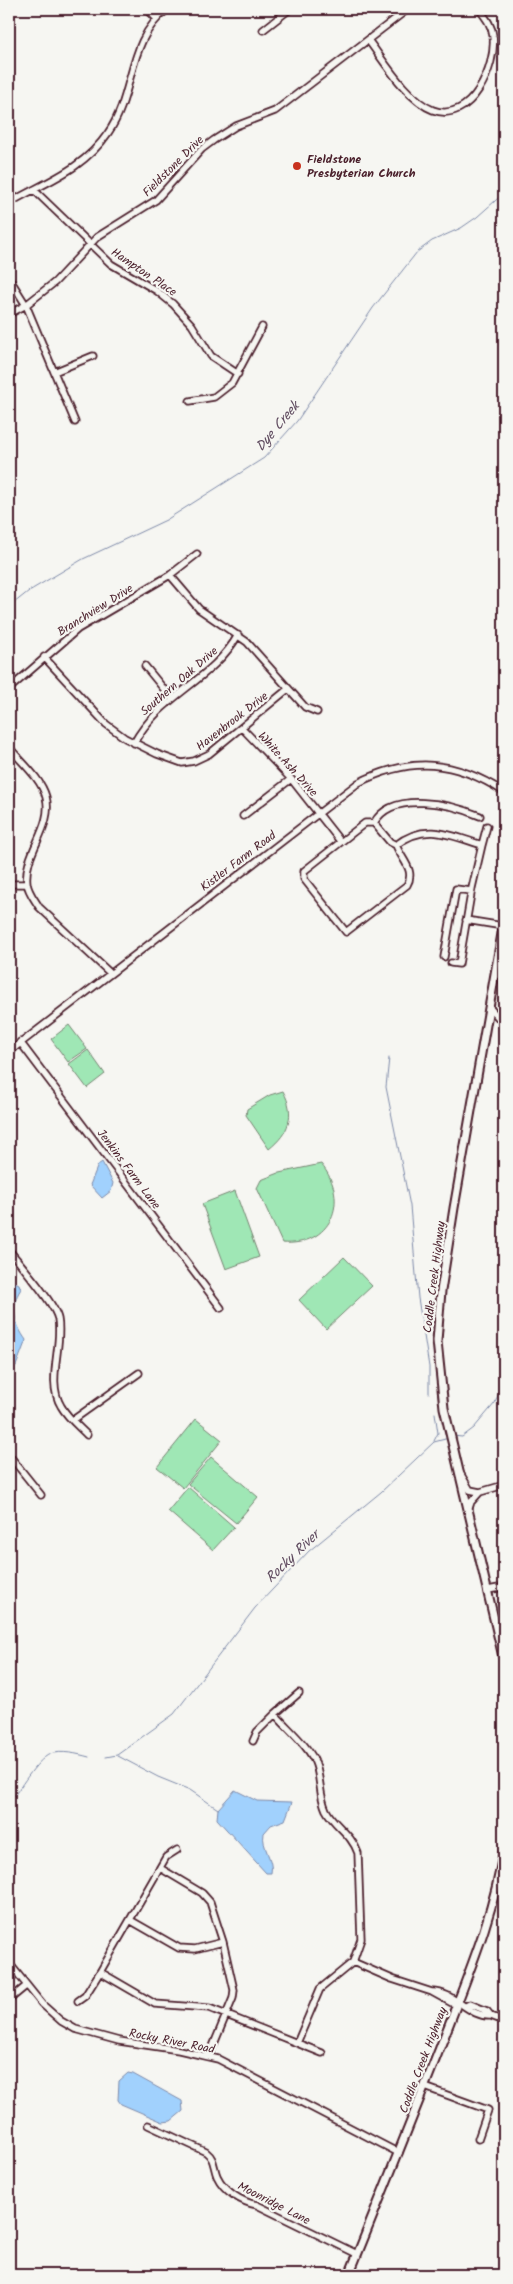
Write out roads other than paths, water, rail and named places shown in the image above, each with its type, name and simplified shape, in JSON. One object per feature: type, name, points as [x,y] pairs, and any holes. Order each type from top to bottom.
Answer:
[{"type":"main road","name":"Coddle Creek Highway","points":[[504,924],[441,1291],[437,1341],[444,1408],[504,1661]]},
{"type":"main road","name":"Coddle Creek Highway","points":[[349,2275],[425,2087],[492,1908],[504,1848]]},
{"type":"street","points":[[147,9],[156,18]]},
{"type":"street","points":[[9,203],[73,169],[94,151],[108,134],[123,101],[142,39],[156,18],[168,9]]},
{"type":"street","points":[[263,30],[290,9]]},
{"type":"street","name":"Fieldstone Drive","points":[[9,314],[26,305],[55,282],[90,244],[110,228],[156,200],[202,149],[236,126],[275,111],[408,9]]},
{"type":"street","points":[[368,40],[407,90],[424,105],[434,110],[445,112],[456,110],[467,104],[477,93],[488,68],[493,36],[491,27],[479,9]]},
{"type":"street","name":"Hampton Place","points":[[34,190],[111,264],[157,291],[173,304],[192,325],[211,356],[238,374]]},
{"type":"street","points":[[9,278],[26,305],[75,422]]},
{"type":"street","points":[[190,401],[214,397],[232,383],[262,327]]},
{"type":"street","points":[[54,372],[94,356]]},
{"type":"street","name":"Branchview Drive","points":[[9,689],[78,629],[170,575],[197,554]]},
{"type":"street","points":[[170,575],[198,609],[238,635],[305,707],[317,712]]},
{"type":"street","name":"Southern Oak Drive","points":[[134,743],[146,722],[218,662],[232,646],[238,635]]},
{"type":"street","name":"Havenbrook Drive","points":[[44,657],[106,724],[134,743],[182,763],[194,761],[209,754],[288,689]]},
{"type":"street","points":[[145,666],[172,700]]},
{"type":"street","name":"White Ash Drive","points":[[242,728],[291,779],[340,841]]},
{"type":"street","points":[[9,747],[40,784],[46,797],[48,808],[46,820],[27,869],[27,884],[39,907],[110,973]]},
{"type":"street","name":"Kistler Farm Road","points":[[9,1052],[358,783],[376,774],[415,765],[455,768],[474,775],[504,792]]},
{"type":"street","points":[[243,816],[291,779]]},
{"type":"street","points":[[374,823],[382,812],[424,802],[440,803],[461,808],[480,816]]},
{"type":"street","points":[[365,823],[374,823],[390,842],[396,845],[398,854],[410,870],[410,880],[407,885],[346,932],[303,876],[306,868],[365,823]]},
{"type":"street","points":[[451,963],[458,964],[471,891],[487,826]]},
{"type":"street","points":[[396,845],[408,836],[425,832],[461,838],[482,845]]},
{"type":"street","points":[[9,884],[27,884]]},
{"type":"street","points":[[444,957],[456,889],[471,891]]},
{"type":"street","points":[[466,920],[504,924]]},
{"type":"street","points":[[489,1006],[504,1024]]},
{"type":"street","name":"Jenkins Farm Lane","points":[[20,1042],[221,1308]]},
{"type":"street","points":[[9,1250],[12,1259],[56,1312],[59,1334],[55,1388],[60,1406],[86,1435]]},
{"type":"street","points":[[72,1420],[140,1374]]},
{"type":"street","points":[[9,1455],[41,1495]]},
{"type":"street","points":[[459,1472],[464,1476],[470,1490],[480,1492],[504,1485]]},
{"type":"street","points":[[468,1511],[471,1502],[480,1492]]},
{"type":"street","points":[[488,1590],[504,1587]]},
{"type":"street","points":[[253,1741],[257,1732],[299,1693]]},
{"type":"street","points":[[275,1714],[313,1757],[319,1777],[321,1797],[326,1810],[354,1843],[358,1853],[361,1939],[354,1962],[320,1989],[297,2043]]},
{"type":"street","points":[[78,2001],[85,1996],[100,1972],[166,1857],[177,1850]]},
{"type":"street","points":[[160,1868],[206,1897],[214,1910],[223,1942],[234,1990],[209,2056]]},
{"type":"street","points":[[130,1920],[179,1948],[195,1949],[223,1942]]},
{"type":"street","points":[[354,1962],[392,1979],[452,1998],[468,2009],[485,2016],[503,2020],[504,2013]]},
{"type":"street","name":"Rocky River Road","points":[[9,1963],[26,1986],[61,2021],[75,2029],[119,2041],[209,2056],[399,2153]]},
{"type":"street","points":[[100,1972],[155,2004],[209,2008],[322,2053]]},
{"type":"street","points":[[9,2000],[26,1986]]},
{"type":"street","points":[[425,2087],[488,2110],[478,2140]]},
{"type":"street","name":"Moonridge Lane","points":[[148,2125],[206,2152],[213,2158],[218,2177],[223,2185],[247,2203],[257,2205],[357,2254]]},
{"type":"water","points":[[102,1162],[113,1183],[111,1191],[102,1198],[90,1185],[98,1165]]},
{"type":"water","points":[[15,1282],[19,1284],[21,1289],[15,1302],[16,1322],[26,1340],[16,1366],[9,1372],[9,1286]]},
{"type":"water","points":[[235,1790],[257,1801],[292,1802],[285,1820],[271,1825],[264,1833],[264,1844],[271,1863],[271,1873],[266,1873],[217,1819],[218,1809]]},
{"type":"water","points":[[128,2073],[182,2101],[183,2111],[171,2121],[163,2122],[121,2104],[118,2100],[119,2081]]},
{"type":"waterway","name":"Dye Creek","points":[[9,607],[29,591],[83,559],[166,520],[264,458],[297,421],[373,308],[417,252],[432,241],[461,228],[477,217],[504,193]]},
{"type":"waterway","points":[[389,1058],[386,1087],[410,1206],[418,1298],[429,1367],[429,1393]]},
{"type":"waterway","name":"Rocky River","points":[[453,1436],[462,1437],[474,1428],[495,1403],[500,1390],[504,1386]]},
{"type":"waterway","points":[[434,1441],[438,1433],[435,1413]]},
{"type":"waterway","name":"Rocky River","points":[[106,1757],[117,1755],[174,1714],[255,1608],[309,1551],[381,1492],[434,1442],[449,1438]]},
{"type":"waterway","name":"Rocky River","points":[[9,1802],[33,1769],[50,1754],[64,1752],[89,1757]]},
{"type":"waterway","points":[[118,1756],[158,1777],[190,1790],[218,1809]]},
{"type":"place","name":"Fieldstone Presbyterian Church","points":[[297,166]]}]
